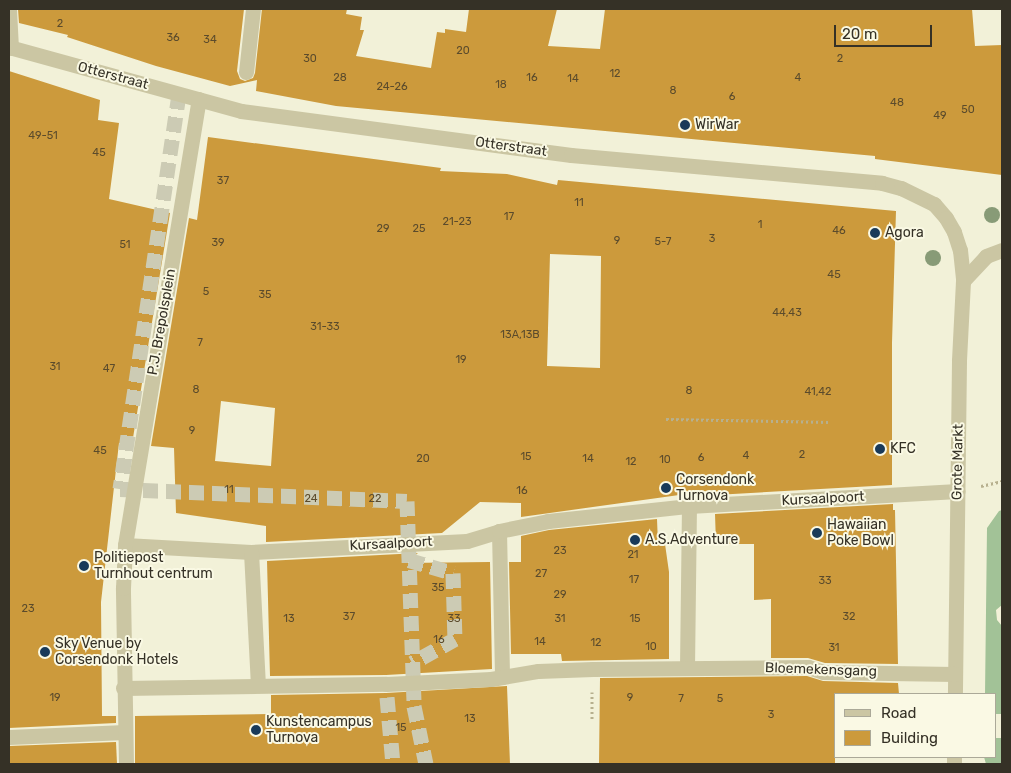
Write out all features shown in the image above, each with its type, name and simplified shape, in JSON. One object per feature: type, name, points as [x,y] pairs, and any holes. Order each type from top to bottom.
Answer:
[{"type":"street","points":[[246,72],[253,9]]},
{"type":"street","points":[[9,10],[11,21],[10,48]]},
{"type":"street","name":"Otterstraat","points":[[10,48],[241,111],[571,155],[882,183],[920,196],[934,204],[946,218],[954,232],[960,250],[963,281]]},
{"type":"street","name":"P.J. Brepolsplein","points":[[126,764],[123,688],[125,545],[199,99]]},
{"type":"street","points":[[963,281],[986,256],[1002,250]]},
{"type":"street","name":"Grote Markt","points":[[955,693],[963,281]]},
{"type":"street","name":"Kursaalpoort","points":[[251,552],[467,540],[498,531],[548,521],[689,506],[958,491]]},
{"type":"street","points":[[687,668],[689,506]]},
{"type":"street","points":[[498,531],[502,677]]},
{"type":"street","points":[[123,688],[258,685],[251,552],[125,545]]},
{"type":"street","name":"Bloemekensgang","points":[[258,685],[387,690],[538,671],[687,668],[808,667],[824,672],[955,674]]},
{"type":"street","points":[[9,737],[125,732]]},
{"type":"path","points":[[666,419],[831,422]]},
{"type":"green space","points":[[1002,510],[1002,605],[996,610],[997,620],[1002,626],[1002,714],[996,714],[996,693],[985,693],[987,528],[999,511]]},
{"type":"green space","points":[[996,738],[1002,738],[1002,764],[986,764],[984,758],[996,758]]},
{"type":"building","points":[[18,9],[244,9],[237,71],[240,79],[245,81],[253,78],[255,73],[262,9],[347,9],[346,14],[362,17],[360,30],[364,30],[356,56],[431,68],[437,32],[445,33],[445,29],[466,32],[469,9],[557,9],[548,46],[600,49],[605,9],[972,9],[975,46],[1002,45],[1002,175],[875,159],[875,156],[336,106],[256,91],[257,80],[230,86],[156,66],[67,37],[68,35],[19,23]]},
{"type":"building","points":[[9,71],[100,100],[98,120],[119,123],[109,199],[170,213],[132,444],[119,443],[101,602],[102,716],[116,716],[116,723],[9,728]]},
{"type":"building","points":[[208,137],[441,168],[440,171],[507,174],[557,185],[558,180],[896,211],[892,343],[892,485],[715,495],[715,490],[521,517],[521,503],[480,502],[442,533],[266,542],[266,526],[176,513],[174,448],[151,446],[189,218],[197,220]],"holes":[[[550,254],[601,256],[600,368],[547,366]],[[221,401],[275,408],[271,466],[215,461]]]},
{"type":"building","points":[[893,504],[893,510],[895,510],[898,664],[825,663],[808,658],[771,658],[771,599],[754,600],[754,544],[716,544],[715,514]]},
{"type":"building","points":[[657,519],[658,544],[665,544],[669,572],[669,659],[562,661],[561,654],[511,654],[509,562],[521,562],[521,536],[549,530]]},
{"type":"building","points":[[418,553],[405,563],[490,562],[492,669],[386,675],[270,676],[267,561]]},
{"type":"building","points":[[807,676],[823,681],[898,683],[899,693],[834,693],[835,764],[599,764],[600,678]]},
{"type":"building","points":[[507,686],[510,764],[135,764],[135,716],[271,714],[271,695],[386,693]]},
{"type":"building","points":[[116,742],[117,764],[9,764],[9,746]]},
{"type":"tunnel","points":[[179,94],[120,489],[407,501],[414,706],[426,764]]},
{"type":"tunnel","points":[[409,560],[453,573],[455,639],[412,663]]},
{"type":"tunnel","points":[[387,697],[393,764]]},
{"type":"place","name":"WirWar","points":[[685,125]]},
{"type":"place","name":"Agora","points":[[875,233]]},
{"type":"place","name":"KFC","points":[[880,449]]},
{"type":"place","name":"Corsendonk Turnova","points":[[666,488]]},
{"type":"place","name":"Hawaiian Poke Bowl","points":[[817,533]]},
{"type":"place","name":"A.S.Adventure","points":[[635,540]]},
{"type":"place","name":"Politiepost Turnhout centrum","points":[[84,566]]},
{"type":"place","name":"Sky Venue by Corsendonk Hotels","points":[[45,652]]},
{"type":"place","name":"Kunstencampus Turnova","points":[[256,730]]}]
